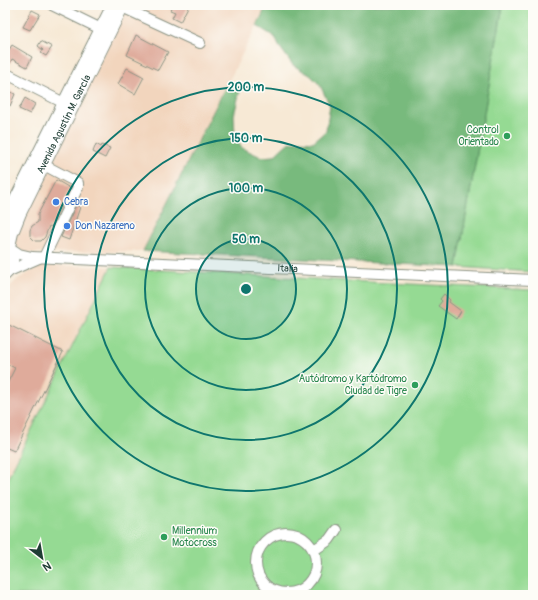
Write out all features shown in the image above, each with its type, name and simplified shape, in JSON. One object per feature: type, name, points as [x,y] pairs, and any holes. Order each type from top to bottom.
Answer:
[{"type":"main road","name":"Avenida Agustín M. García","points":[[5,221],[101,29],[119,6]]},
{"type":"main road","name":"Avenida Agustín M. García","points":[[6,273],[11,267],[13,260],[8,246],[20,213],[119,6]]},
{"type":"street","points":[[52,5],[101,29]]},
{"type":"street","points":[[119,6],[200,43]]},
{"type":"street","points":[[5,73],[64,103]]},
{"type":"street","points":[[44,165],[77,181],[78,186],[44,257]]},
{"type":"street","name":"Italia","points":[[8,246],[27,256],[533,280]]},
{"type":"street","name":"Italia","points":[[6,273],[44,257]]},
{"type":"street","points":[[314,550],[329,540],[336,530]]},
{"type":"street","points":[[288,533],[300,536],[306,540],[314,550],[316,563],[314,576],[300,590],[288,593],[275,591],[264,584],[257,573],[256,560],[260,547],[264,542],[275,535],[288,533]]},
{"type":"shaded area","points":[[128,5],[267,5],[143,251],[24,253],[14,244],[13,233]]},
{"type":"shaded area","points":[[42,265],[111,267],[5,484],[5,291],[18,279]]},
{"type":"green space","points":[[267,5],[503,5],[457,267],[143,251],[227,84],[240,90],[234,115],[235,137],[242,148],[261,157],[274,156],[288,143],[298,141],[313,142],[326,131],[330,106],[320,85],[310,75],[293,65],[279,46],[275,37],[257,26]]},
{"type":"green space","name":"Control Orientado","points":[[503,5],[533,5],[533,272],[457,267]]},
{"type":"green space","points":[[111,267],[533,290],[533,595],[5,595],[5,484]]},
{"type":"building","points":[[172,5],[189,5],[180,22],[172,18],[175,12],[170,10]]},
{"type":"building","points":[[32,10],[40,14],[30,30],[23,27]]},
{"type":"building","points":[[136,35],[168,52],[158,70],[127,55]]},
{"type":"building","points":[[41,41],[52,47],[46,56],[41,53],[43,50],[38,46]]},
{"type":"building","points":[[12,45],[32,57],[27,67],[12,59],[10,63],[5,61],[5,56]]},
{"type":"building","points":[[127,68],[144,77],[135,94],[118,84]]},
{"type":"building","points":[[7,90],[15,94],[10,106],[5,104],[5,94]]},
{"type":"building","points":[[25,98],[35,104],[30,114],[19,109]]},
{"type":"building","points":[[96,144],[101,147],[102,145],[110,148],[105,158],[93,152]]},
{"type":"building","name":"Cebra","points":[[56,180],[70,188],[51,227],[49,226],[45,237],[41,241],[35,241],[30,236],[30,230],[32,226],[38,222],[38,214]]},
{"type":"building","name":"Don Nazareno","points":[[76,205],[80,207],[69,240],[61,237]]},
{"type":"building","points":[[444,294],[450,300],[449,302],[461,311],[456,319],[438,306],[442,301],[440,299]]},
{"type":"building","points":[[5,323],[63,352],[14,451],[5,447],[5,388],[15,368],[5,363]]},
{"type":"place","name":"Control Orientado","points":[[507,136]]},
{"type":"place","name":"Cebra","points":[[56,202]]},
{"type":"place","name":"Don Nazareno","points":[[67,226]]},
{"type":"place","name":"Autódromo y Kartódromo Ciudad de Tigre","points":[[415,385]]},
{"type":"place","name":"Millennium Motocross","points":[[164,537]]}]
